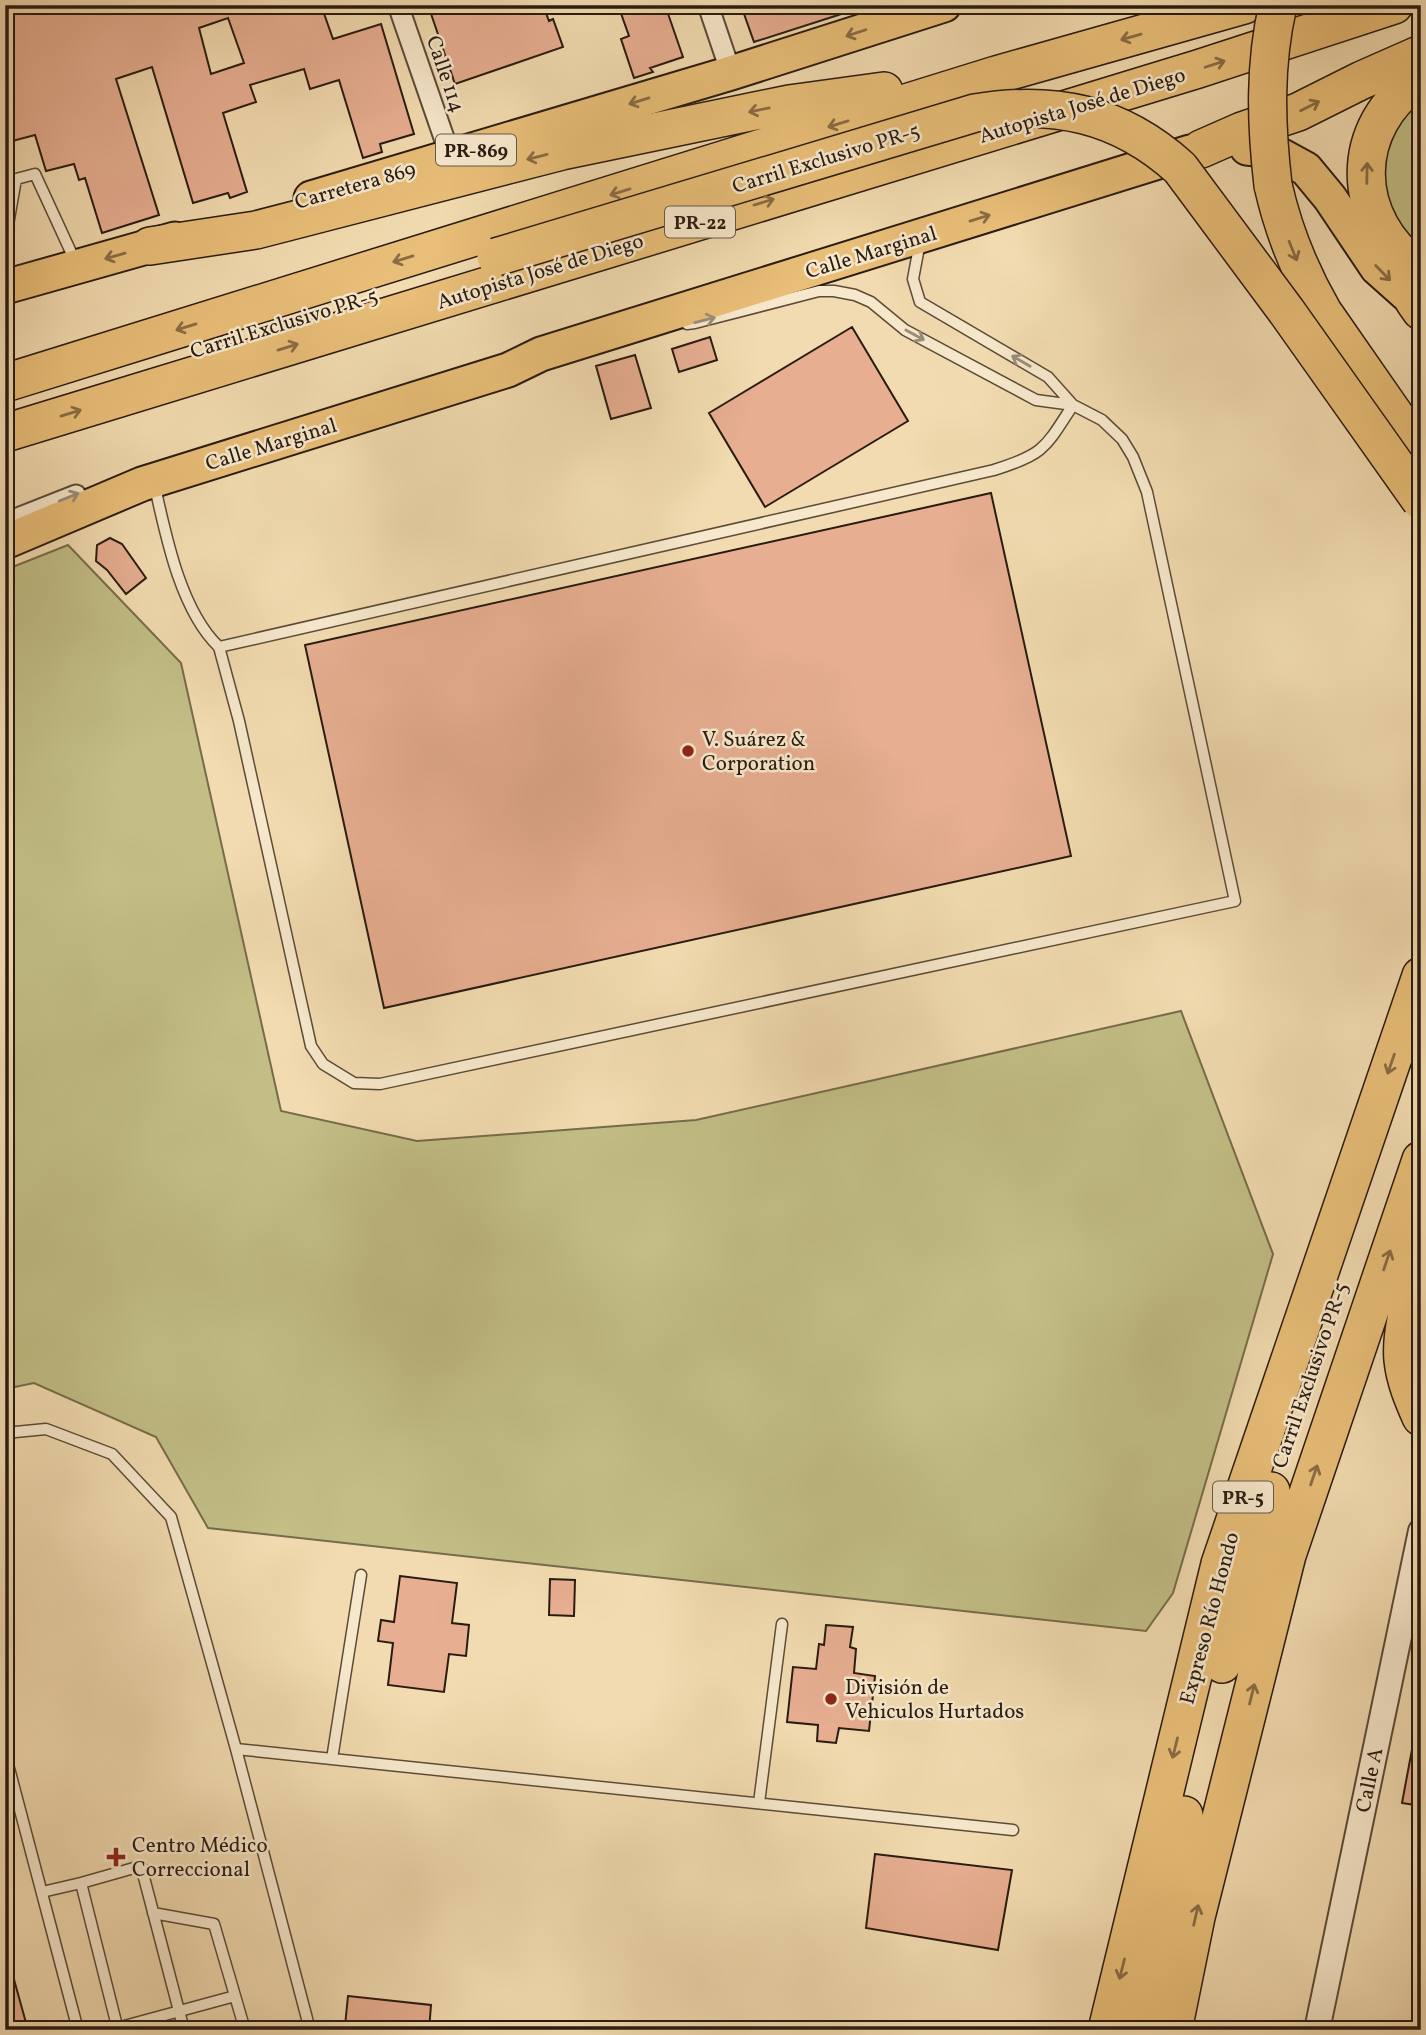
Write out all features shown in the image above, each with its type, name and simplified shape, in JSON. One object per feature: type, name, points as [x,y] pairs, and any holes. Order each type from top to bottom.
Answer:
[{"type":"highway","name":"Carretera 869","points":[[5,287],[451,158],[944,5]]},
{"type":"highway","name":"PR-22","points":[[12,400],[996,75],[1244,5]]},
{"type":"highway","points":[[1278,5],[1270,46],[1267,93],[1273,185],[1285,230],[1311,292],[1323,312],[1421,453]]},
{"type":"highway","name":"Autopista José de Diego","points":[[5,433],[1198,69],[1394,5]]},
{"type":"highway","points":[[1201,149],[1242,131],[1298,112],[1421,54]]},
{"type":"highway","points":[[150,246],[256,230],[562,151],[789,104],[996,75]]},
{"type":"highway","points":[[1419,296],[1394,247],[1377,223],[1365,176],[1369,147],[1379,121],[1398,95],[1421,78]]},
{"type":"highway","name":"Carril Exclusivo PR-5","points":[[12,400],[975,113],[1013,107],[1040,108],[1103,119],[1132,132],[1161,151],[1180,168],[1287,312],[1421,501]]},
{"type":"highway","name":"Calle Marginal","points":[[5,542],[154,480],[508,370],[541,354],[1201,149],[1244,147],[1273,152],[1306,169],[1330,198],[1377,268],[1419,296]]},
{"type":"highway","name":"Expreso Río Hondo","points":[[1107,2030],[1220,1564],[1421,976]]},
{"type":"highway","name":"Carril Exclusivo PR-5","points":[[1137,2030],[1189,1796],[1242,1584],[1284,1447],[1406,1151],[1421,1052]]},
{"type":"highway","name":"PR-5","points":[[1173,2030],[1196,1916],[1287,1555],[1406,1151]]},
{"type":"highway","points":[[1421,1259],[1403,1341],[1403,1361],[1409,1389],[1421,1417]]},
{"type":"street","name":"Calle 114","points":[[398,5],[451,158]]},
{"type":"street","points":[[708,5],[731,73]]},
{"type":"street","name":"Calle Marginal","points":[[5,523],[152,466],[506,360],[541,354]]},
{"type":"street","name":"Calle A","points":[[1317,2030],[1421,1531]]},
{"type":"lane","points":[[5,182],[34,174],[77,267]]},
{"type":"lane","points":[[5,242],[16,179]]},
{"type":"lane","points":[[921,236],[913,279],[920,302],[1048,377],[1073,405]]},
{"type":"lane","points":[[154,480],[169,547],[186,596],[211,639],[219,647],[242,735],[311,1046],[323,1064],[354,1083],[380,1084],[1236,901],[1147,492],[1133,457],[1122,439],[1102,419],[1073,405],[1036,400],[905,330],[871,302],[855,295],[834,291],[796,295],[695,323],[637,324]]},
{"type":"lane","points":[[219,647],[995,470],[1024,461],[1038,453],[1047,445],[1073,405]]},
{"type":"lane","points":[[5,1433],[46,1429],[112,1454],[171,1517],[310,2030]]},
{"type":"lane","points":[[332,1759],[362,1576]]},
{"type":"lane","points":[[759,1803],[782,1624]]},
{"type":"lane","points":[[236,1749],[1013,1830]]},
{"type":"lane","points":[[5,1754],[10,1789],[42,1892],[78,2030]]},
{"type":"lane","points":[[42,1892],[141,1866],[184,2030]]},
{"type":"lane","points":[[80,1883],[118,2029],[235,1996]]},
{"type":"lane","points":[[153,1913],[214,1924],[245,2030]]},
{"type":"shaded area","points":[[1421,100],[1421,255],[1384,203],[1381,170],[1398,119]]},
{"type":"shaded area","points":[[68,545],[181,663],[281,1111],[417,1141],[696,1120],[1181,1011],[1273,1254],[1173,1593],[1146,1631],[208,1528],[156,1437],[34,1383],[5,1389],[5,570]]},
{"type":"building","points":[[5,5],[321,5],[333,39],[381,24],[414,134],[380,144],[382,152],[363,158],[339,80],[310,89],[304,69],[250,85],[256,102],[223,113],[247,192],[230,198],[228,193],[193,203],[152,67],[116,79],[159,215],[102,233],[85,178],[79,180],[74,164],[46,171],[35,135],[5,143]],"holes":[[[228,18],[244,63],[211,74],[199,28]]]},
{"type":"building","points":[[428,5],[543,5],[549,21],[553,19],[563,47],[455,84]]},
{"type":"building","points":[[618,5],[665,5],[683,57],[650,68],[653,72],[634,78],[621,39],[629,36]]},
{"type":"building","points":[[759,5],[859,5],[860,8],[754,42],[743,11]]},
{"type":"building","points":[[852,327],[908,421],[765,507],[709,413]]},
{"type":"building","points":[[710,337],[717,360],[679,372],[672,349]]},
{"type":"building","points":[[635,355],[651,408],[611,419],[596,366]]},
{"type":"building","name":"V. Suárez & Corporation","points":[[991,493],[1071,856],[384,1008],[305,645]]},
{"type":"building","points":[[110,538],[122,544],[146,578],[126,594],[96,561],[97,545]]},
{"type":"building","points":[[400,1576],[457,1583],[452,1623],[469,1625],[466,1656],[449,1654],[444,1692],[388,1685],[393,1643],[378,1641],[381,1620],[394,1622]]},
{"type":"building","points":[[550,1579],[575,1580],[574,1616],[549,1615]]},
{"type":"building","name":"División de Vehiculos Hurtados","points":[[826,1625],[853,1627],[850,1647],[856,1649],[854,1673],[875,1676],[869,1731],[839,1728],[836,1743],[817,1741],[818,1725],[787,1722],[793,1667],[816,1669],[819,1644],[824,1645]]},
{"type":"building","points":[[1413,1744],[1421,1744],[1421,1806],[1402,1803]]},
{"type":"building","points":[[875,1854],[1012,1870],[998,1950],[866,1928]]},
{"type":"building","points":[[5,1965],[10,1965],[28,2030],[5,2030]]},
{"type":"building","points":[[348,1996],[431,2005],[429,2030],[378,2030],[345,2026]]},
{"type":"place","name":"V. Suárez & Corporation","points":[[688,751]]},
{"type":"place","name":"División de Vehiculos Hurtados","points":[[831,1699]]},
{"type":"place","name":"Centro Médico Correccional","points":[[116,1857]]}]
